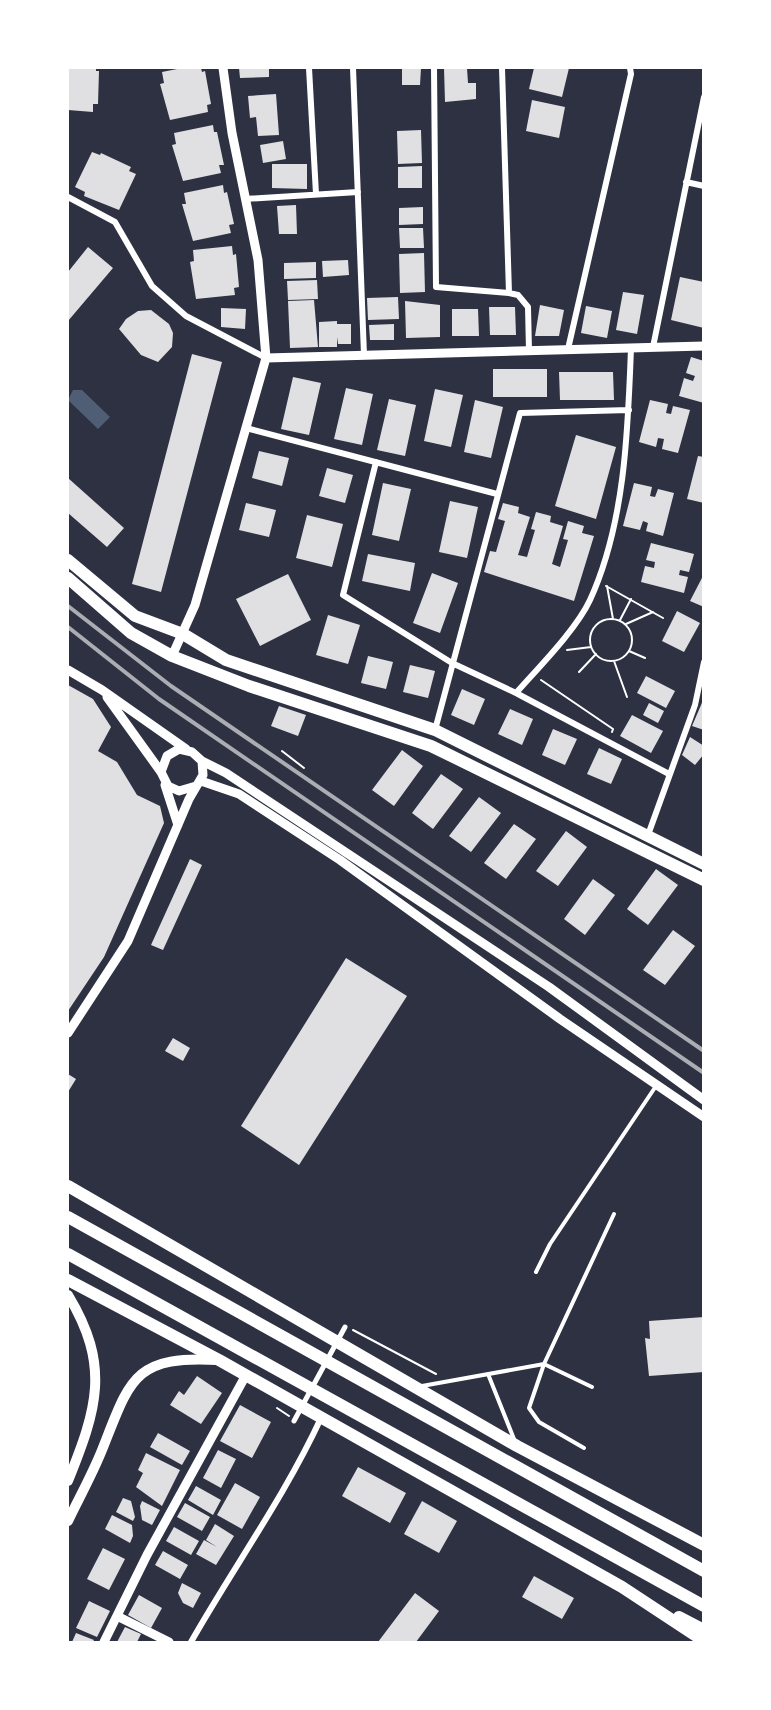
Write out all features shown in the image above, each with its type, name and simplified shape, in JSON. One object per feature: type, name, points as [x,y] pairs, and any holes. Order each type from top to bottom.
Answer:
[{"type":"main road","points":[[68,560],[135,616],[183,634],[226,660],[435,730],[704,864]]},
{"type":"main road","points":[[68,578],[131,633],[172,656],[249,686],[431,746],[704,880]]},
{"type":"main road","points":[[68,1186],[516,1446],[704,1545]]},
{"type":"main road","points":[[68,1217],[704,1571]]},
{"type":"main road","points":[[68,1254],[704,1606]]},
{"type":"main road","points":[[68,1280],[219,1360],[622,1587],[704,1630]]},
{"type":"main road","points":[[68,1295],[86,1334],[95,1364],[97,1384],[89,1426],[68,1481]]},
{"type":"main road","points":[[68,1521],[100,1454],[120,1403],[133,1382],[152,1367],[169,1360],[187,1358],[219,1360]]},
{"type":"main road","points":[[622,1587],[704,1641]]},
{"type":"street","points":[[172,656],[195,605],[266,358],[258,260],[245,199],[223,68]]},
{"type":"street","points":[[309,68],[316,194]]},
{"type":"street","points":[[353,68],[364,355]]},
{"type":"street","points":[[434,68],[436,287],[518,294],[528,307],[528,351]]},
{"type":"street","points":[[502,68],[509,293]]},
{"type":"street","points":[[568,349],[631,74],[630,68]]},
{"type":"street","points":[[653,347],[704,97]]},
{"type":"street","points":[[686,182],[704,186]]},
{"type":"street","points":[[245,199],[358,192]]},
{"type":"street","points":[[68,197],[115,222],[152,286],[186,316],[266,358],[704,346]]},
{"type":"street","points":[[516,693],[590,601],[621,496],[629,410],[631,348]]},
{"type":"street","points":[[435,730],[520,413],[629,410]]},
{"type":"street","points":[[246,428],[497,494]]},
{"type":"street","points":[[376,462],[343,595],[452,663],[516,693],[669,774]]},
{"type":"street","points":[[648,835],[695,705],[704,662]]},
{"type":"street","points":[[68,670],[102,690],[198,756],[203,775],[178,825],[128,941],[68,1033]]},
{"type":"street","points":[[102,690],[162,776],[179,791],[198,784],[239,794],[340,860],[560,1019],[704,1117]]},
{"type":"street","points":[[178,825],[162,776],[167,756],[179,749],[186,749]]},
{"type":"street","points":[[201,762],[226,773],[549,987],[703,1097],[704,1112]]},
{"type":"street","points":[[294,1420],[345,1327]]},
{"type":"street","points":[[104,1642],[147,1555],[246,1376]]},
{"type":"street","points":[[190,1642],[285,1486],[321,1418]]},
{"type":"street","points":[[117,1616],[169,1642]]},
{"type":"lane","points":[[536,1272],[550,1245],[657,1085]]},
{"type":"lane","points":[[584,1448],[539,1422],[532,1415],[530,1402],[544,1364],[614,1214]]},
{"type":"lane","points":[[414,1388],[544,1364],[592,1388]]},
{"type":"lane","points":[[488,1374],[516,1446]]},
{"type":"path","points":[[601,593],[607,585]]},
{"type":"path","points":[[607,585],[663,618]]},
{"type":"path","points":[[607,585],[613,619]]},
{"type":"path","points":[[620,620],[631,599]]},
{"type":"path","points":[[626,624],[653,612]]},
{"type":"path","points":[[614,661],[629,651],[632,637],[626,624],[620,620],[606,619],[594,627],[591,633],[591,647],[596,654],[614,661],[627,697]]},
{"type":"path","points":[[552,651],[591,647]]},
{"type":"path","points":[[629,651],[645,658]]},
{"type":"path","points":[[579,672],[596,654]]},
{"type":"path","points":[[537,678],[613,729],[609,741]]},
{"type":"path","points":[[282,751],[304,768]]},
{"type":"path","points":[[345,1327],[448,1381]]},
{"type":"water","points":[[73,390],[82,390],[110,417],[98,429],[68,400]]},
{"type":"building","points":[[68,68],[96,68],[96,71],[99,71],[98,104],[93,104],[93,112],[68,110]]},
{"type":"building","points":[[182,68],[201,68],[202,72],[205,71],[211,104],[207,105],[208,112],[170,120],[160,84],[164,83],[162,72]]},
{"type":"building","points":[[239,68],[269,68],[269,77],[240,78]]},
{"type":"building","points":[[402,68],[421,68],[420,85],[402,85]]},
{"type":"building","points":[[444,68],[467,68],[468,83],[476,83],[476,99],[445,102]]},
{"type":"building","points":[[534,68],[569,68],[562,97],[529,89]]},
{"type":"building","points":[[276,94],[279,135],[258,136],[256,117],[250,118],[248,96]]},
{"type":"building","points":[[532,100],[565,107],[559,138],[526,131]]},
{"type":"building","points":[[213,125],[214,132],[217,132],[224,165],[219,165],[221,173],[183,181],[172,145],[176,144],[174,133]]},
{"type":"building","points":[[421,130],[422,163],[398,164],[397,131]]},
{"type":"building","points":[[283,141],[286,159],[263,163],[260,145]]},
{"type":"building","points":[[92,152],[100,155],[101,153],[131,167],[129,171],[136,174],[119,210],[84,196],[85,192],[75,187]]},
{"type":"building","points":[[272,164],[307,164],[307,189],[272,188]]},
{"type":"building","points":[[422,166],[422,188],[398,188],[398,167]]},
{"type":"building","points":[[223,185],[224,193],[227,192],[234,224],[229,225],[231,233],[193,241],[182,204],[186,204],[184,193]]},
{"type":"building","points":[[296,205],[297,234],[279,234],[277,206]]},
{"type":"building","points":[[423,207],[423,224],[399,225],[399,208]]},
{"type":"building","points":[[399,228],[423,228],[424,248],[400,248]]},
{"type":"building","points":[[232,246],[233,255],[236,254],[239,287],[234,288],[235,295],[196,299],[190,262],[194,261],[193,250]]},
{"type":"building","points":[[88,247],[113,268],[68,321],[68,272]]},
{"type":"building","points":[[424,253],[425,292],[400,293],[399,254]]},
{"type":"building","points":[[348,260],[349,275],[323,277],[322,261]]},
{"type":"building","points":[[316,262],[316,278],[284,279],[284,263]]},
{"type":"building","points":[[680,277],[704,282],[704,328],[671,320]]},
{"type":"building","points":[[317,280],[318,299],[288,300],[287,281]]},
{"type":"building","points":[[623,292],[644,295],[637,334],[616,330]]},
{"type":"building","points":[[398,297],[399,319],[368,320],[367,298]]},
{"type":"building","points":[[314,300],[318,347],[290,348],[288,301]]},
{"type":"building","points":[[405,301],[440,305],[440,337],[406,338]]},
{"type":"building","points":[[540,305],[564,310],[559,336],[535,336]]},
{"type":"building","points":[[586,306],[612,311],[607,338],[581,333]]},
{"type":"building","points":[[489,307],[515,307],[516,335],[490,335]]},
{"type":"building","points":[[221,308],[246,309],[245,329],[221,327]]},
{"type":"building","points":[[452,309],[478,309],[479,336],[452,336]]},
{"type":"building","points":[[151,310],[169,324],[173,333],[172,347],[158,362],[141,355],[119,329],[126,319],[138,311]]},
{"type":"building","points":[[337,321],[337,324],[351,324],[351,344],[338,344],[337,337],[337,347],[319,347],[319,322]]},
{"type":"building","points":[[394,324],[394,340],[370,340],[369,325]]},
{"type":"building","points":[[192,354],[222,362],[161,592],[132,584]]},
{"type":"building","points":[[691,357],[704,361],[704,403],[679,396],[684,378],[693,381],[695,376],[686,373]]},
{"type":"building","points":[[493,369],[547,369],[547,397],[493,397]]},
{"type":"building","points":[[559,372],[613,372],[614,400],[560,400]]},
{"type":"building","points":[[293,377],[321,383],[309,435],[281,429]]},
{"type":"building","points":[[346,388],[373,394],[362,445],[334,439]]},
{"type":"building","points":[[435,389],[463,395],[451,447],[424,441]]},
{"type":"building","points":[[389,399],[416,405],[405,456],[377,450]]},
{"type":"building","points":[[475,400],[503,407],[491,458],[464,452]]},
{"type":"building","points":[[650,400],[668,404],[666,413],[671,414],[673,406],[690,410],[678,453],[662,449],[664,439],[658,438],[656,447],[639,442]]},
{"type":"building","points":[[576,435],[616,447],[596,519],[555,506]]},
{"type":"building","points":[[259,451],[289,458],[282,486],[252,478]]},
{"type":"building","points":[[698,456],[704,457],[704,503],[687,499]]},
{"type":"building","points":[[327,468],[353,475],[345,503],[319,496]]},
{"type":"building","points":[[68,478],[124,528],[107,547],[68,513]]},
{"type":"building","points":[[383,483],[411,489],[399,541],[372,535]]},
{"type":"building","points":[[634,483],[652,487],[650,496],[655,497],[658,489],[674,493],[663,536],[646,531],[648,523],[643,521],[640,530],[623,526]]},
{"type":"building","points":[[450,501],[478,507],[467,558],[439,552]]},
{"type":"building","points":[[246,503],[276,510],[269,537],[239,530]]},
{"type":"building","points":[[503,503],[519,507],[518,513],[530,517],[518,555],[527,557],[535,530],[531,529],[536,512],[551,516],[550,522],[563,526],[552,564],[560,567],[568,540],[563,539],[568,521],[584,526],[582,533],[594,536],[574,601],[484,572],[490,551],[496,552],[505,521],[498,519]]},
{"type":"building","points":[[307,515],[343,524],[332,567],[296,558]]},
{"type":"building","points":[[651,543],[694,554],[689,572],[680,570],[679,575],[688,577],[684,593],[641,582],[645,566],[654,568],[655,562],[646,560]]},
{"type":"building","points":[[368,554],[415,563],[410,591],[362,581]]},
{"type":"building","points":[[432,573],[458,583],[440,633],[413,623]]},
{"type":"building","points":[[288,574],[311,620],[260,646],[236,599]]},
{"type":"building","points":[[704,574],[704,607],[690,601]]},
{"type":"building","points":[[677,611],[700,623],[684,652],[662,641]]},
{"type":"building","points":[[328,615],[360,625],[348,664],[316,655]]},
{"type":"building","points":[[368,656],[393,662],[386,689],[361,683]]},
{"type":"building","points":[[410,665],[435,671],[428,698],[403,692]]},
{"type":"building","points":[[646,676],[675,691],[666,708],[637,693]]},
{"type":"building","points":[[68,685],[93,699],[111,727],[98,751],[117,762],[137,795],[160,806],[164,823],[104,957],[68,1011]]},
{"type":"building","points":[[462,689],[485,699],[474,725],[451,715]]},
{"type":"building","points":[[704,698],[704,730],[692,726]]},
{"type":"building","points":[[649,703],[664,711],[658,723],[643,715]]},
{"type":"building","points":[[279,706],[306,715],[298,736],[271,726]]},
{"type":"building","points":[[510,709],[533,719],[522,745],[498,734]]},
{"type":"building","points":[[632,715],[663,731],[651,753],[620,736]]},
{"type":"building","points":[[553,729],[577,739],[565,765],[542,755]]},
{"type":"building","points":[[690,737],[704,746],[704,754],[695,765],[682,755]]},
{"type":"building","points":[[599,748],[622,759],[611,784],[587,774]]},
{"type":"building","points":[[402,750],[423,766],[394,806],[372,790]]},
{"type":"building","points":[[441,774],[463,789],[433,829],[412,813]]},
{"type":"building","points":[[479,797],[501,813],[471,852],[449,836]]},
{"type":"building","points":[[514,824],[536,839],[506,879],[484,863]]},
{"type":"building","points":[[566,831],[587,847],[558,886],[536,871]]},
{"type":"building","points":[[190,859],[202,865],[163,950],[151,945]]},
{"type":"building","points":[[656,869],[678,885],[648,925],[627,909]]},
{"type":"building","points":[[593,879],[615,895],[585,935],[564,919]]},
{"type":"building","points":[[673,930],[695,946],[665,985],[643,970]]},
{"type":"building","points":[[346,958],[407,996],[299,1165],[241,1126]]},
{"type":"building","points":[[173,1038],[190,1048],[183,1061],[165,1051]]},
{"type":"building","points":[[68,1074],[76,1079],[68,1092]]},
{"type":"building","points":[[704,1317],[704,1372],[649,1376],[645,1338],[650,1339],[649,1321]]},
{"type":"building","points":[[197,1376],[222,1393],[201,1424],[170,1405],[179,1391],[184,1395]]},
{"type":"building","points":[[240,1405],[271,1422],[252,1458],[220,1441]]},
{"type":"building","points":[[158,1433],[190,1451],[182,1465],[150,1447]]},
{"type":"building","points":[[218,1450],[236,1459],[221,1488],[203,1478]]},
{"type":"building","points":[[146,1453],[180,1470],[162,1506],[136,1487],[143,1473],[138,1470]]},
{"type":"building","points":[[358,1467],[406,1493],[390,1523],[342,1496]]},
{"type":"building","points":[[235,1483],[260,1497],[242,1529],[217,1515]]},
{"type":"building","points":[[196,1486],[221,1500],[213,1515],[188,1500]]},
{"type":"building","points":[[123,1498],[131,1501],[135,1517],[133,1521],[116,1512]]},
{"type":"building","points":[[142,1501],[160,1510],[152,1525],[142,1520],[140,1506]]},
{"type":"building","points":[[422,1501],[457,1521],[439,1553],[404,1534]]},
{"type":"building","points":[[185,1503],[210,1517],[202,1531],[177,1517]]},
{"type":"building","points":[[112,1515],[132,1525],[133,1536],[130,1543],[105,1529]]},
{"type":"building","points":[[215,1524],[234,1536],[216,1565],[196,1554],[204,1540],[217,1547],[206,1540]]},
{"type":"building","points":[[174,1527],[199,1541],[191,1555],[166,1541]]},
{"type":"building","points":[[103,1548],[125,1559],[109,1590],[87,1579]]},
{"type":"building","points":[[163,1551],[188,1565],[180,1579],[155,1565]]},
{"type":"building","points":[[534,1576],[574,1598],[562,1619],[522,1597]]},
{"type":"building","points":[[182,1583],[201,1593],[193,1608],[183,1603],[178,1593]]},
{"type":"building","points":[[415,1593],[439,1611],[416,1642],[378,1642]]},
{"type":"building","points":[[139,1595],[162,1608],[151,1628],[128,1615]]},
{"type":"building","points":[[89,1601],[110,1611],[97,1637],[76,1628]]},
{"type":"building","points":[[125,1627],[141,1634],[137,1642],[117,1642]]},
{"type":"building","points":[[76,1633],[94,1640],[93,1642],[72,1642]]},
{"type":"railway","points":[[68,606],[171,686],[704,1051]]},
{"type":"railway","points":[[68,627],[159,699],[704,1073]]}]
